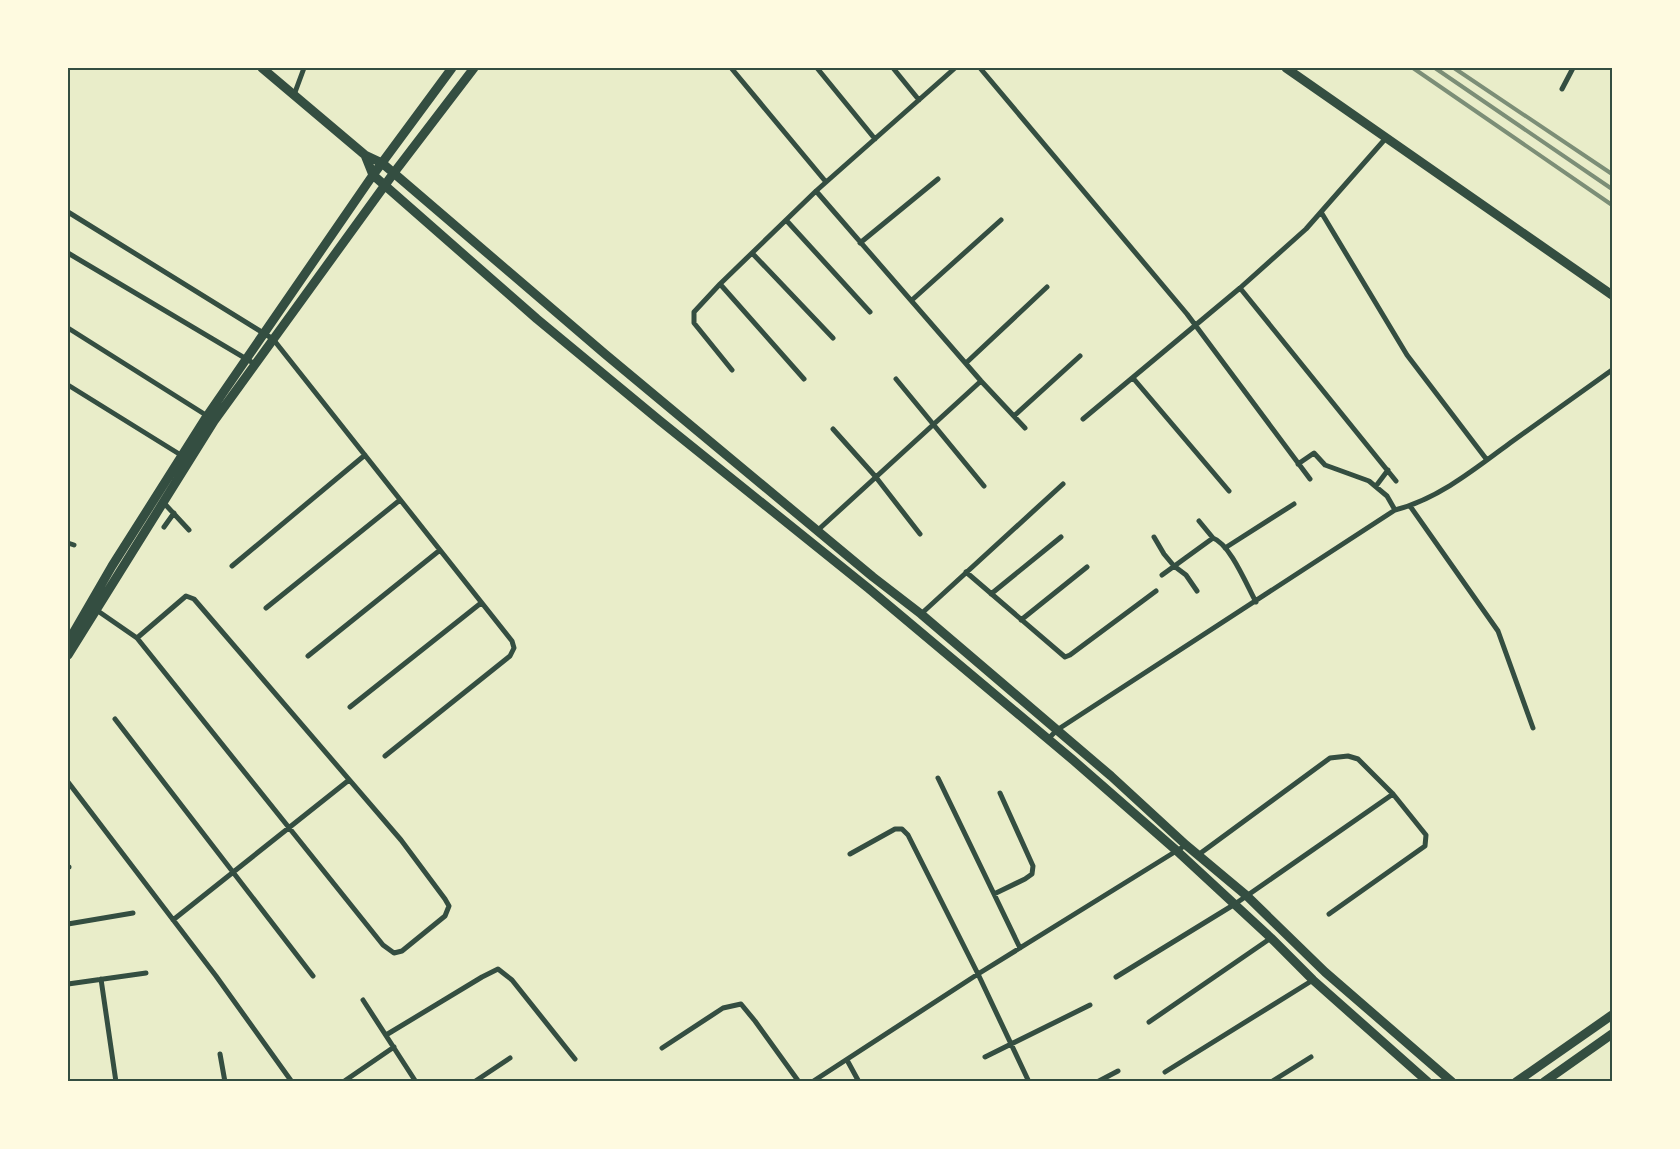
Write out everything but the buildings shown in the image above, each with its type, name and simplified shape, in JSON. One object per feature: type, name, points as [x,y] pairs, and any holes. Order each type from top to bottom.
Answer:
[{"type":"street","points":[[262,68],[365,155],[382,163],[605,354],[921,614],[1111,776],[1186,845],[1247,896],[1325,972],[1452,1082]]},
{"type":"street","points":[[294,95],[304,68]]},
{"type":"street","points":[[68,655],[76,635],[116,568],[211,418],[251,361],[264,333],[373,175],[452,68]]},
{"type":"street","points":[[251,361],[274,339],[393,174],[474,68]]},
{"type":"street","points":[[732,68],[826,182]]},
{"type":"street","points":[[817,68],[875,138]]},
{"type":"street","points":[[893,68],[919,100]]},
{"type":"street","points":[[732,370],[694,323],[694,312],[720,284],[816,191],[955,68]]},
{"type":"street","points":[[980,68],[1186,314],[1310,479]]},
{"type":"street","points":[[1286,68],[1612,295]]},
{"type":"street","points":[[1562,89],[1573,68]]},
{"type":"street","points":[[1083,419],[1240,288],[1306,229],[1386,137]]},
{"type":"street","points":[[365,155],[373,175],[544,326],[868,588],[1048,739],[1177,851],[1271,938],[1313,980],[1428,1082]]},
{"type":"street","points":[[860,243],[938,178]]},
{"type":"street","points":[[816,191],[981,381],[1025,428]]},
{"type":"street","points":[[68,212],[274,339],[512,641],[514,648],[510,656],[385,756]]},
{"type":"street","points":[[1321,212],[1407,355],[1488,460]]},
{"type":"street","points":[[786,220],[870,312]]},
{"type":"street","points":[[912,300],[1001,220]]},
{"type":"street","points":[[336,230],[348,237]]},
{"type":"street","points":[[68,253],[251,361]]},
{"type":"street","points":[[752,253],[833,338]]},
{"type":"street","points":[[720,284],[804,379]]},
{"type":"street","points":[[966,363],[1047,287]]},
{"type":"street","points":[[1240,288],[1396,481]]},
{"type":"street","points":[[68,328],[211,418]]},
{"type":"street","points":[[1014,416],[1080,356]]},
{"type":"street","points":[[1048,739],[1057,730],[1395,510],[1410,506],[1431,496],[1488,460],[1612,370]]},
{"type":"street","points":[[1133,378],[1229,491]]},
{"type":"street","points":[[896,379],[984,486]]},
{"type":"street","points":[[818,530],[981,381]]},
{"type":"street","points":[[68,385],[185,458]]},
{"type":"street","points":[[833,429],[875,476],[920,534]]},
{"type":"street","points":[[1298,464],[1314,453],[1325,465],[1369,481],[1387,496],[1395,510]]},
{"type":"street","points":[[232,566],[364,455]]},
{"type":"street","points":[[68,642],[76,635],[95,609],[116,568],[163,502],[185,458]]},
{"type":"street","points":[[1376,486],[1388,470]]},
{"type":"street","points":[[921,614],[1063,484]]},
{"type":"street","points":[[266,608],[400,500]]},
{"type":"street","points":[[163,502],[189,530]]},
{"type":"street","points":[[1225,548],[1294,504]]},
{"type":"street","points":[[1410,506],[1498,631],[1533,728]]},
{"type":"street","points":[[164,527],[174,513]]},
{"type":"street","points":[[1199,521],[1213,538],[1220,540],[1256,602]]},
{"type":"street","points":[[991,594],[1061,537]]},
{"type":"street","points":[[1154,537],[1164,554],[1174,566],[1186,575],[1197,591]]},
{"type":"street","points":[[1162,574],[1213,538]]},
{"type":"street","points":[[68,543],[74,545]]},
{"type":"street","points":[[308,656],[440,550]]},
{"type":"street","points":[[1021,620],[1088,567]]},
{"type":"street","points":[[966,572],[1065,657],[1156,591]]},
{"type":"street","points":[[95,609],[137,638],[383,945],[394,953],[402,950],[445,916],[449,906],[445,899],[401,840],[194,599],[186,596],[137,638]]},
{"type":"street","points":[[350,708],[481,603]]},
{"type":"street","points":[[115,719],[314,976]]},
{"type":"street","points":[[1198,855],[1330,758],[1348,756],[1358,759],[1393,794],[1426,835],[1425,846],[1329,914]]},
{"type":"street","points":[[938,778],[1020,948]]},
{"type":"street","points":[[173,920],[349,780]]},
{"type":"street","points":[[68,782],[216,976],[292,1082]]},
{"type":"street","points":[[994,894],[1032,874],[1033,866],[1000,793]]},
{"type":"street","points":[[1116,977],[1235,904],[1393,794]]},
{"type":"street","points":[[850,854],[895,829],[902,829],[908,835],[978,974],[1029,1082]]},
{"type":"street","points":[[812,1082],[978,974],[1186,845]]},
{"type":"street","points":[[68,924],[133,913]]},
{"type":"street","points":[[1149,1022],[1271,938]]},
{"type":"street","points":[[386,1035],[498,968],[512,980],[575,1059]]},
{"type":"street","points":[[68,984],[146,972]]},
{"type":"street","points":[[101,979],[116,1082]]},
{"type":"street","points":[[1165,1072],[1313,980]]},
{"type":"street","points":[[363,1000],[416,1082]]},
{"type":"street","points":[[662,1048],[723,1008],[741,1004],[755,1020],[799,1082]]},
{"type":"street","points":[[985,1057],[1090,1005]]},
{"type":"street","points":[[1516,1082],[1612,1015]]},
{"type":"street","points":[[1544,1082],[1612,1034]]},
{"type":"street","points":[[347,1080],[394,1047]]},
{"type":"street","points":[[220,1054],[225,1082]]},
{"type":"street","points":[[1271,1082],[1311,1056]]},
{"type":"street","points":[[474,1082],[510,1058]]},
{"type":"street","points":[[846,1060],[859,1082]]},
{"type":"street","points":[[1097,1082],[1118,1071]]},
{"type":"railway","points":[[1413,68],[1612,205]]},
{"type":"railway","points":[[1435,68],[1612,189]]},
{"type":"railway","points":[[1454,68],[1612,174]]}]
